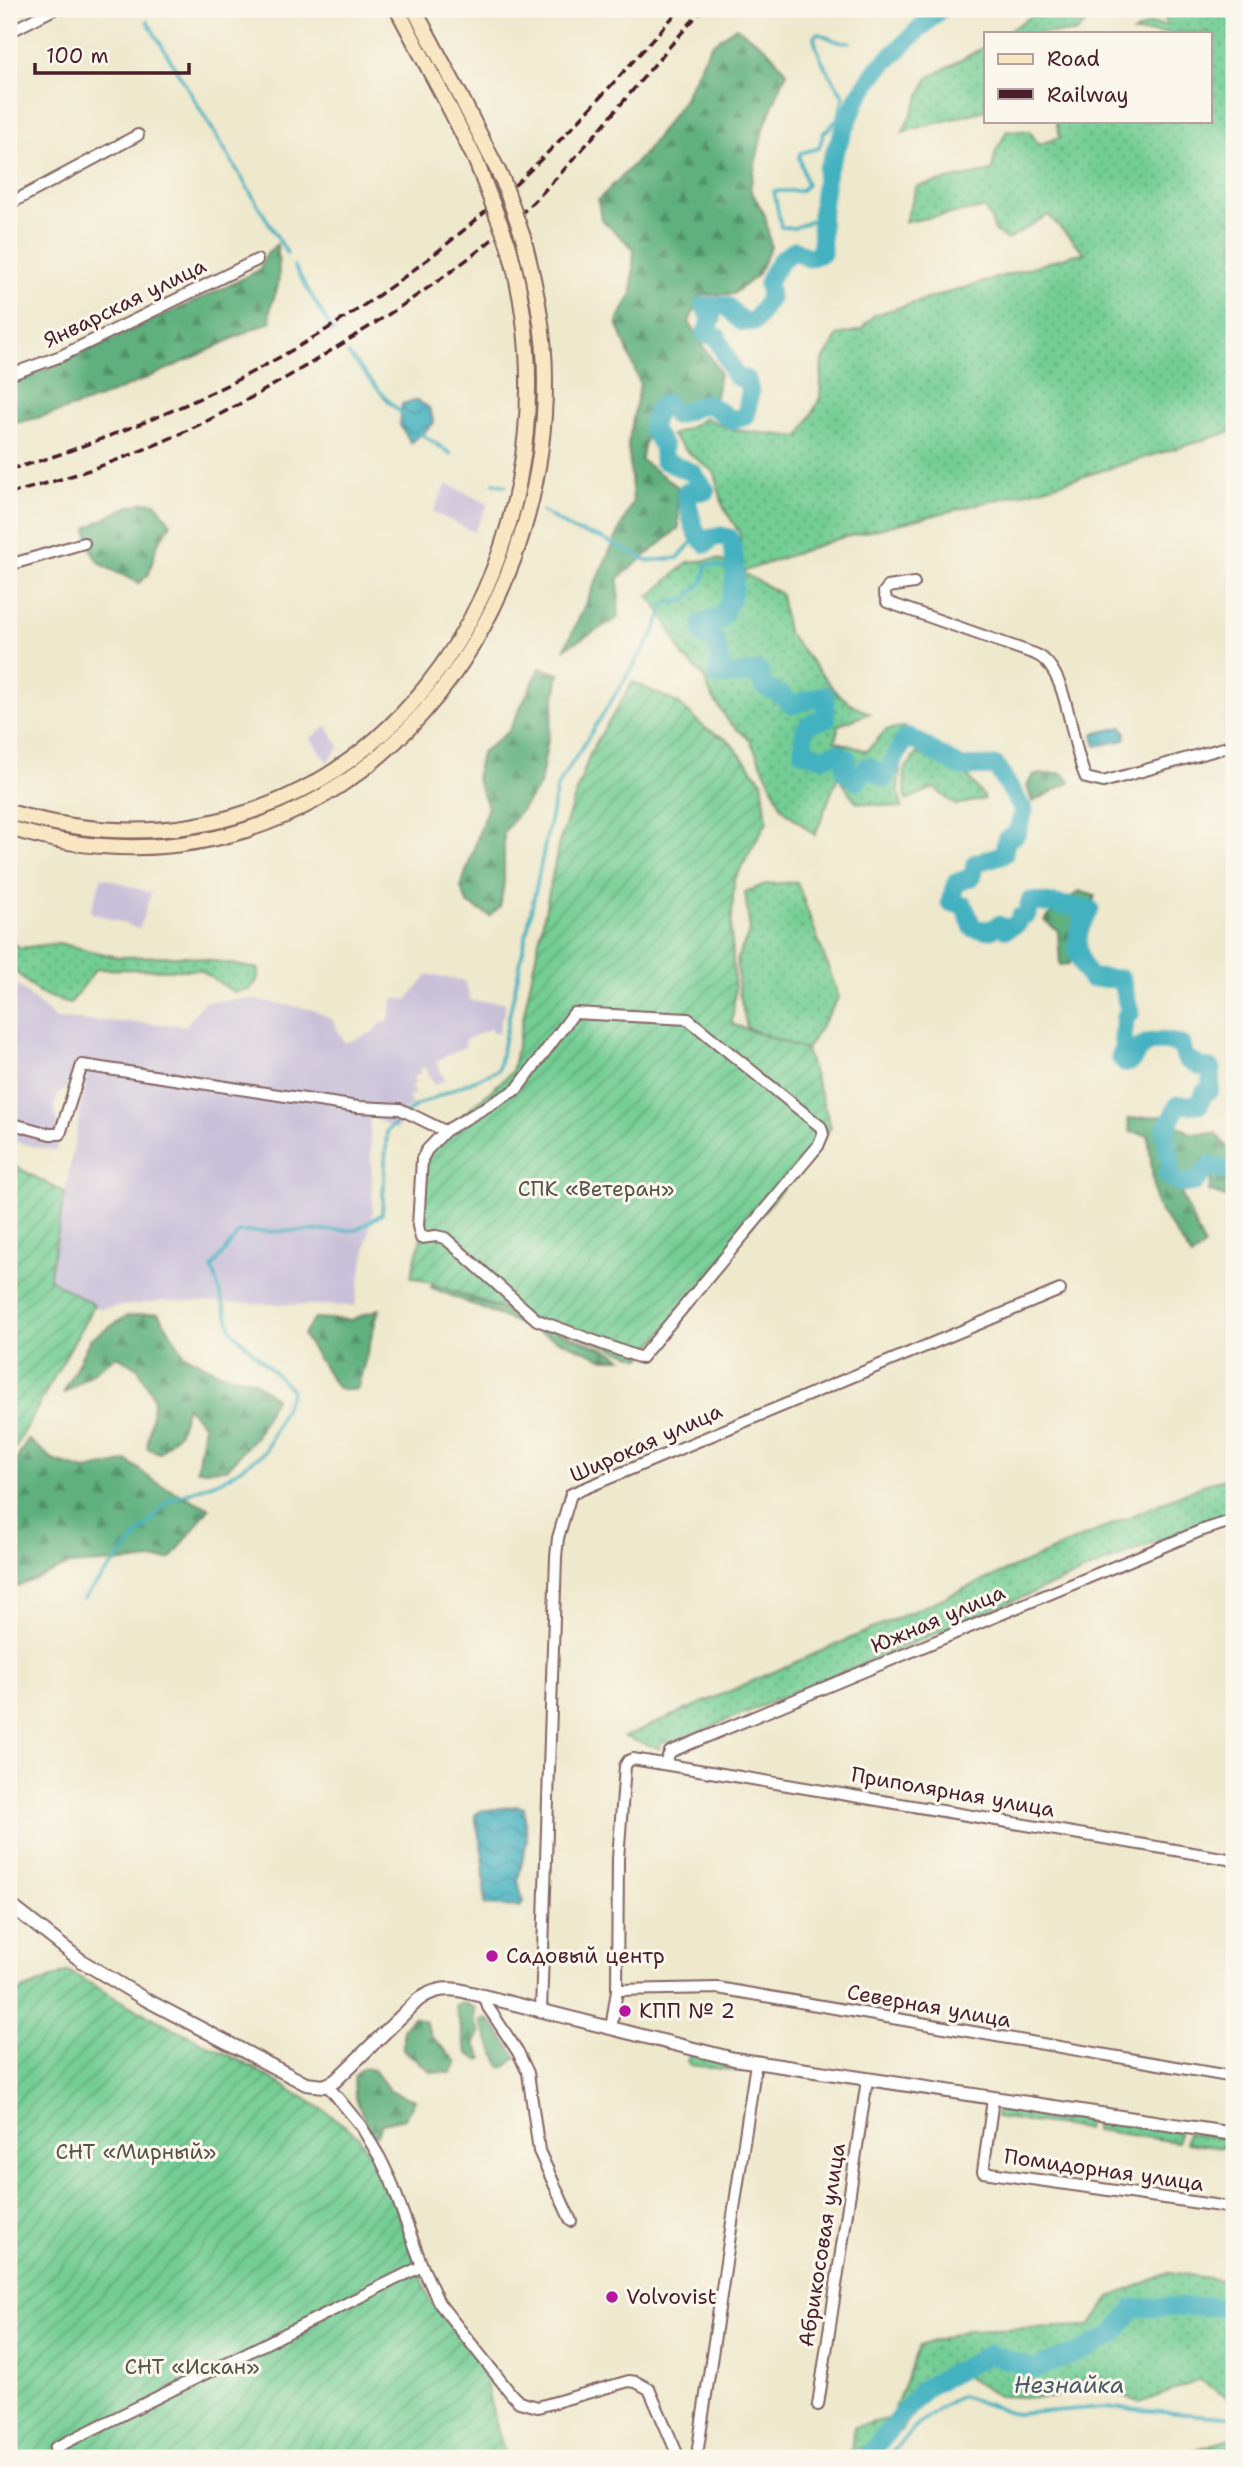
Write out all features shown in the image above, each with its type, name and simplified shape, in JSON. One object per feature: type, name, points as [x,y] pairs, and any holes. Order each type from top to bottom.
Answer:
[{"type":"main road","points":[[9,812],[47,822],[103,830],[160,830],[188,827],[248,812],[284,799],[325,778],[373,743],[407,709],[442,666],[469,623],[487,586],[505,538],[522,467],[528,426],[529,388],[523,313],[511,254],[480,172],[397,9]]},
{"type":"main road","points":[[9,828],[61,841],[116,847],[155,846],[217,838],[251,829],[305,806],[346,782],[403,736],[450,681],[473,646],[502,590],[521,540],[537,473],[544,420],[545,376],[538,305],[519,223],[500,174],[414,9]]},
{"type":"street","points":[[9,32],[54,9]]},
{"type":"street","points":[[9,204],[138,135]]},
{"type":"street","name":"Январская улица","points":[[9,375],[61,356],[257,260]]},
{"type":"street","points":[[9,565],[83,543]]},
{"type":"street","points":[[914,583],[888,587],[884,592],[887,602],[1048,661],[1061,686],[1086,778],[1104,782],[1234,745]]},
{"type":"street","points":[[574,1013],[688,1019],[821,1127],[823,1134],[818,1146],[641,1358],[537,1320],[445,1238],[421,1238],[418,1226],[422,1159],[426,1150],[445,1131],[517,1089],[574,1013]]},
{"type":"street","points":[[9,1124],[60,1134],[82,1065],[358,1107],[392,1107],[445,1131]]},
{"type":"street","name":"Широкая улица","points":[[541,2011],[556,1557],[558,1538],[571,1494],[1060,1290]]},
{"type":"street","name":"Южная улица","points":[[665,1764],[670,1752],[1200,1531],[1234,1520]]},
{"type":"street","name":"Приполярная улица","points":[[617,1990],[618,1859],[625,1766],[633,1759],[1234,1860]]},
{"type":"street","points":[[9,1904],[72,1955],[102,1975],[312,2086],[328,2085],[427,1994],[444,1988],[755,2068],[866,2086],[993,2099],[1234,2134]]},
{"type":"street","name":"Северная улица","points":[[617,1990],[718,1988],[1234,2077]]},
{"type":"street","points":[[611,2029],[617,1990]]},
{"type":"street","points":[[485,1997],[488,2007],[525,2066],[532,2091],[539,2151],[571,2221]]},
{"type":"street","points":[[698,2448],[755,2068]]},
{"type":"street","points":[[328,2085],[361,2126],[380,2158],[391,2181],[419,2267],[439,2303],[512,2395],[519,2402],[538,2407],[629,2381],[636,2382],[649,2389],[679,2458]]},
{"type":"street","name":"Абрикосовая улица","points":[[818,2405],[866,2086]]},
{"type":"street","name":"Помидорная улица","points":[[993,2099],[983,2172],[1234,2208]]},
{"type":"street","points":[[55,2448],[419,2267]]},
{"type":"shaded area","points":[[447,484],[488,504],[474,532],[433,512]]},
{"type":"shaded area","points":[[327,726],[340,747],[327,762],[310,738]]},
{"type":"shaded area","points":[[102,877],[151,893],[139,929],[90,912]]},
{"type":"shaded area","points":[[428,975],[465,981],[471,1001],[505,1002],[505,1013],[500,1020],[499,1033],[491,1032],[491,1028],[464,1041],[466,1046],[436,1061],[445,1080],[434,1085],[425,1067],[419,1069],[421,1073],[413,1077],[416,1084],[411,1086],[415,1094],[408,1097],[412,1105],[404,1111],[397,1130],[369,1115],[373,1211],[355,1306],[162,1301],[100,1309],[49,1279],[87,1075],[58,1094],[54,1107],[60,1134],[56,1150],[13,1141],[14,1136],[9,1133],[9,978],[56,1019],[186,1025],[204,1002],[248,999],[311,1009],[332,1019],[345,1043],[371,1033],[384,1022],[388,1022],[394,998],[407,1000]]},
{"type":"green space","points":[[1043,9],[1101,9],[1076,32],[1007,32]]},
{"type":"green space","points":[[1160,9],[1234,9],[1234,431],[1044,488],[837,539],[742,572],[781,594],[787,632],[837,693],[857,708],[870,713],[839,725],[835,741],[867,751],[886,730],[905,727],[898,787],[902,808],[856,802],[838,776],[815,835],[783,809],[750,740],[729,722],[711,695],[704,677],[683,656],[664,617],[649,597],[688,562],[718,559],[741,571],[740,534],[723,506],[715,473],[671,435],[705,418],[733,430],[800,437],[820,398],[822,362],[838,335],[861,330],[874,315],[1085,253],[1048,215],[1007,240],[994,230],[984,208],[905,222],[917,186],[992,171],[995,153],[1007,131],[1030,131],[1038,145],[1060,137],[1056,122],[1212,122],[1212,32],[1135,32],[1149,24],[1168,25]]},
{"type":"green space","points":[[736,27],[766,48],[787,72],[763,129],[750,189],[765,215],[771,247],[757,275],[733,294],[701,295],[689,322],[720,373],[715,403],[666,403],[655,414],[649,428],[641,460],[677,486],[679,528],[619,578],[618,618],[565,648],[633,501],[628,444],[640,384],[617,322],[632,293],[634,249],[601,219],[598,200],[644,154],[682,102],[711,45]]},
{"type":"green space","points":[[984,47],[984,111],[903,132],[928,78]]},
{"type":"green space","points":[[277,244],[279,279],[271,307],[271,322],[102,397],[56,413],[9,424],[9,380],[45,370],[226,287],[259,270],[268,252]]},
{"type":"green space","points":[[145,502],[156,503],[171,524],[157,545],[149,574],[139,583],[96,559],[87,528],[125,508]]},
{"type":"green space","points":[[540,668],[559,674],[540,785],[504,832],[504,883],[500,907],[490,916],[467,903],[461,887],[488,806],[476,778],[481,753],[509,731]]},
{"type":"green space","name":"СПК «Ветеран»","points":[[633,682],[678,703],[705,728],[728,740],[762,781],[767,821],[734,881],[731,932],[735,991],[732,1024],[806,1050],[831,1127],[641,1358],[411,1276],[421,1238],[422,1159],[445,1131],[512,1072],[559,843],[591,751]]},
{"type":"green space","points":[[917,753],[968,776],[985,799],[955,805],[934,788],[906,800],[904,771]]},
{"type":"green space","points":[[1061,773],[1070,780],[1069,783],[1032,802],[1027,786],[1033,775]]},
{"type":"green space","points":[[797,882],[839,997],[806,1050],[747,1028],[739,992],[737,959],[750,931],[745,892],[766,884]]},
{"type":"green space","points":[[1079,891],[1095,896],[1069,964],[1060,965],[1058,931],[1044,920]]},
{"type":"green space","points":[[9,942],[21,948],[59,943],[117,957],[187,956],[259,969],[257,981],[249,990],[233,992],[200,970],[96,969],[70,1004],[39,993],[9,966]]},
{"type":"green space","points":[[1161,1116],[1191,1133],[1215,1133],[1232,1152],[1234,1151],[1234,1200],[1209,1191],[1212,1177],[1181,1193],[1204,1246],[1192,1257],[1156,1205],[1148,1135],[1130,1132],[1128,1119]]},
{"type":"green space","points":[[9,1163],[65,1193],[49,1279],[94,1305],[9,1459]]},
{"type":"green space","points":[[439,1286],[614,1353],[622,1359],[604,1359],[430,1287]]},
{"type":"green space","points":[[379,1309],[357,1390],[338,1389],[303,1335],[315,1318],[351,1320]]},
{"type":"green space","points":[[158,1313],[185,1355],[219,1373],[253,1380],[275,1398],[256,1436],[227,1469],[197,1470],[204,1425],[187,1407],[179,1432],[160,1453],[147,1448],[154,1398],[138,1368],[117,1356],[63,1394],[90,1339],[127,1316]]},
{"type":"green space","points":[[28,1439],[55,1461],[86,1470],[128,1461],[155,1482],[209,1508],[171,1559],[69,1565],[9,1590],[9,1473]]},
{"type":"green space","points":[[1234,1477],[1234,1513],[1184,1530],[670,1744],[668,1740],[659,1744],[660,1749],[624,1737],[1205,1484]]},
{"type":"green space","points":[[68,1971],[137,2010],[250,2066],[321,2108],[357,2135],[389,2188],[430,2300],[483,2362],[490,2403],[506,2458],[9,2458],[9,1996]]},
{"type":"green space","points":[[463,2003],[475,2008],[475,2021],[480,2034],[474,2044],[483,2058],[479,2060],[467,2053],[455,2005]]},
{"type":"green space","points":[[413,2017],[425,2021],[432,2037],[457,2062],[451,2073],[431,2072],[403,2049],[403,2029]]},
{"type":"green space","points":[[484,2018],[491,2021],[517,2057],[504,2068],[499,2063],[480,2021]]},
{"type":"green space","points":[[692,2054],[745,2067],[747,2072],[690,2065],[687,2061]]},
{"type":"green space","points":[[362,2068],[374,2070],[390,2091],[415,2100],[405,2118],[382,2123],[377,2135],[371,2136],[355,2096],[354,2077]]},
{"type":"green space","points":[[998,2107],[1087,2119],[1086,2129],[996,2117]]},
{"type":"green space","points":[[1096,2120],[1179,2132],[1178,2142],[1095,2130]]},
{"type":"green space","points":[[1187,2133],[1224,2138],[1223,2148],[1186,2143]]},
{"type":"green space","points":[[1170,2272],[1234,2282],[1234,2402],[1200,2380],[1140,2403],[1087,2378],[1053,2398],[998,2396],[948,2366],[901,2431],[851,2452],[854,2427],[891,2418],[919,2346],[966,2330],[1090,2326],[1111,2297]]},
{"type":"green space","points":[[1234,2438],[1234,2458],[1193,2458],[1190,2451]]},
{"type":"water","points":[[417,400],[429,408],[434,423],[411,443],[400,425],[402,404]]},
{"type":"water","points":[[1122,727],[1126,733],[1125,740],[1096,746],[1093,734]]},
{"type":"water","points":[[517,1806],[524,1808],[527,1840],[518,1880],[523,1902],[520,1907],[485,1905],[483,1855],[475,1815],[480,1811]]},
{"type":"waterway","name":"Незнайка","points":[[940,9],[876,71],[858,97],[827,170],[821,217],[822,253],[808,258],[795,250],[782,259],[768,283],[770,298],[755,321],[742,322],[727,306],[704,306],[712,319],[705,334],[717,337],[735,376],[747,380],[750,392],[746,416],[732,420],[707,403],[675,415],[666,403],[659,407],[653,421],[653,431],[663,446],[663,460],[693,473],[706,491],[686,492],[697,534],[706,544],[711,538],[729,538],[732,548],[735,570],[729,604],[717,622],[710,619],[702,624],[703,635],[716,641],[720,658],[718,676],[760,672],[763,686],[782,695],[792,705],[825,695],[826,719],[808,725],[803,752],[823,757],[837,753],[847,759],[845,772],[857,781],[868,766],[885,778],[904,740],[909,737],[960,767],[996,766],[1024,811],[1016,834],[1006,840],[1004,854],[976,863],[972,877],[956,883],[950,902],[964,906],[973,928],[991,930],[998,925],[1007,929],[1018,923],[1020,917],[1027,914],[1030,901],[1090,909],[1078,935],[1078,952],[1090,978],[1121,979],[1130,1013],[1125,1017],[1125,1047],[1120,1057],[1125,1063],[1132,1061],[1140,1048],[1159,1041],[1181,1045],[1186,1059],[1212,1069],[1210,1089],[1204,1093],[1200,1104],[1178,1105],[1165,1131],[1171,1165],[1168,1175],[1181,1184],[1195,1182],[1211,1165],[1234,1174]]},
{"type":"waterway","points":[[147,21],[287,253]]},
{"type":"waterway","points":[[821,217],[794,228],[781,227],[774,191],[800,191],[807,185],[800,153],[819,148],[824,132],[838,117],[844,96],[826,68],[814,37],[818,33],[836,41],[850,42]]},
{"type":"waterway","points":[[294,266],[333,332]]},
{"type":"waterway","points":[[348,354],[403,414]]},
{"type":"waterway","points":[[420,433],[451,454]]},
{"type":"waterway","points":[[494,483],[506,486]]},
{"type":"waterway","points":[[542,511],[573,530],[601,538],[648,561],[678,558],[697,532]]},
{"type":"waterway","points":[[84,1598],[169,1500],[225,1479],[265,1452],[292,1390],[232,1331],[212,1268],[239,1232],[356,1230],[382,1214],[387,1131],[415,1106],[498,1070],[557,787],[654,633],[666,603],[685,601],[703,581],[707,564],[735,569]]},
{"type":"waterway","name":"Незнайка","points":[[866,2458],[923,2389],[990,2354],[1034,2369],[1080,2352],[1114,2334],[1133,2308],[1234,2308]]},
{"type":"waterway","name":"Незнайка","points":[[886,2458],[930,2415],[961,2396],[1016,2414],[1104,2407],[1234,2418]]},
{"type":"railway","points":[[9,469],[49,458],[170,412],[277,359],[378,296],[473,223],[517,183],[580,119],[680,9]]},
{"type":"railway","points":[[9,494],[111,462],[221,414],[312,362],[438,281],[501,232],[539,196],[703,9]]},
{"type":"place","name":"Садовый центр","points":[[492,1956]]},
{"type":"place","name":"КПП № 2","points":[[625,2011]]},
{"type":"place","name":"Volvovist","points":[[612,2297]]},
{"type":"park label","name":"СНТ «Мирный»","points":[[136,2152]]},
{"type":"park label","name":"СНТ «Искан»","points":[[192,2367]]}]
